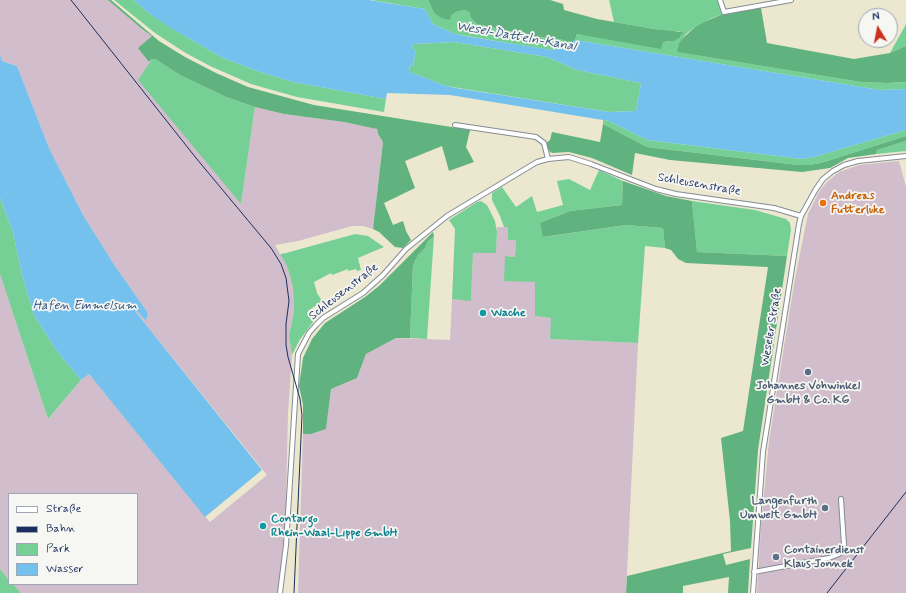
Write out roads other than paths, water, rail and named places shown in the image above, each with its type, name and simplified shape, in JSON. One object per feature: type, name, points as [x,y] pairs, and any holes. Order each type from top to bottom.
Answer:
[{"type":"street","points":[[720,0],[724,12],[790,0]]},
{"type":"street","points":[[455,125],[536,137],[544,143],[548,159]]},
{"type":"street","name":"Weseler Straße","points":[[753,593],[763,452],[801,216],[823,179],[833,171],[844,165],[858,161],[906,156]]},
{"type":"street","name":"Schleusenstraße","points":[[280,593],[286,545],[298,354],[309,333],[324,318],[363,293],[383,276],[406,249],[442,220],[527,167],[548,159],[569,158],[580,160],[656,189],[676,194],[774,208],[801,216]]},
{"type":"street","points":[[754,572],[828,558],[839,554],[844,545],[841,499]]},
{"type":"water","points":[[134,0],[369,0],[425,9],[433,24],[455,34],[465,36],[551,50],[568,47],[575,40],[880,90],[906,89],[906,130],[814,157],[802,159],[647,140],[609,121],[450,95],[387,93],[386,99],[293,82],[257,71],[221,57],[169,27],[146,11]],"holes":[[[454,42],[547,57],[577,70],[641,83],[636,111],[609,112],[446,86],[410,72],[409,65],[413,66],[416,50],[412,49],[413,44]]]},
{"type":"water","name":"Hafen Emmelsum","points":[[0,54],[2,61],[17,66],[49,148],[83,215],[115,266],[148,313],[146,321],[136,310],[135,311],[262,470],[205,517],[89,374],[81,380],[56,350],[34,315],[22,275],[13,232],[0,198]]},
{"type":"railway","points":[[71,0],[196,158],[271,248],[281,264],[286,278],[289,301],[286,324],[286,345],[300,399],[302,415],[294,593]]},
{"type":"railway","points":[[827,593],[906,492]]},
{"type":"place","name":"Andreas Futterluke","points":[[823,203]]},
{"type":"place","name":"Wache","points":[[483,313]]},
{"type":"place","name":"Johannes Vohwinkel GmbH & Co. KG","points":[[808,372]]},
{"type":"place","name":"Langenfurth Umwelt GmbH","points":[[825,508]]},
{"type":"place","name":"Contargo Rhein-Waal-Lippe GmbH","points":[[263,526]]},
{"type":"place","name":"Containerdienst Klaus Jonnek","points":[[776,557]]},
{"type":"water label","name":"Wesel-Datteln-Kanal","points":[[516,37]]}]
